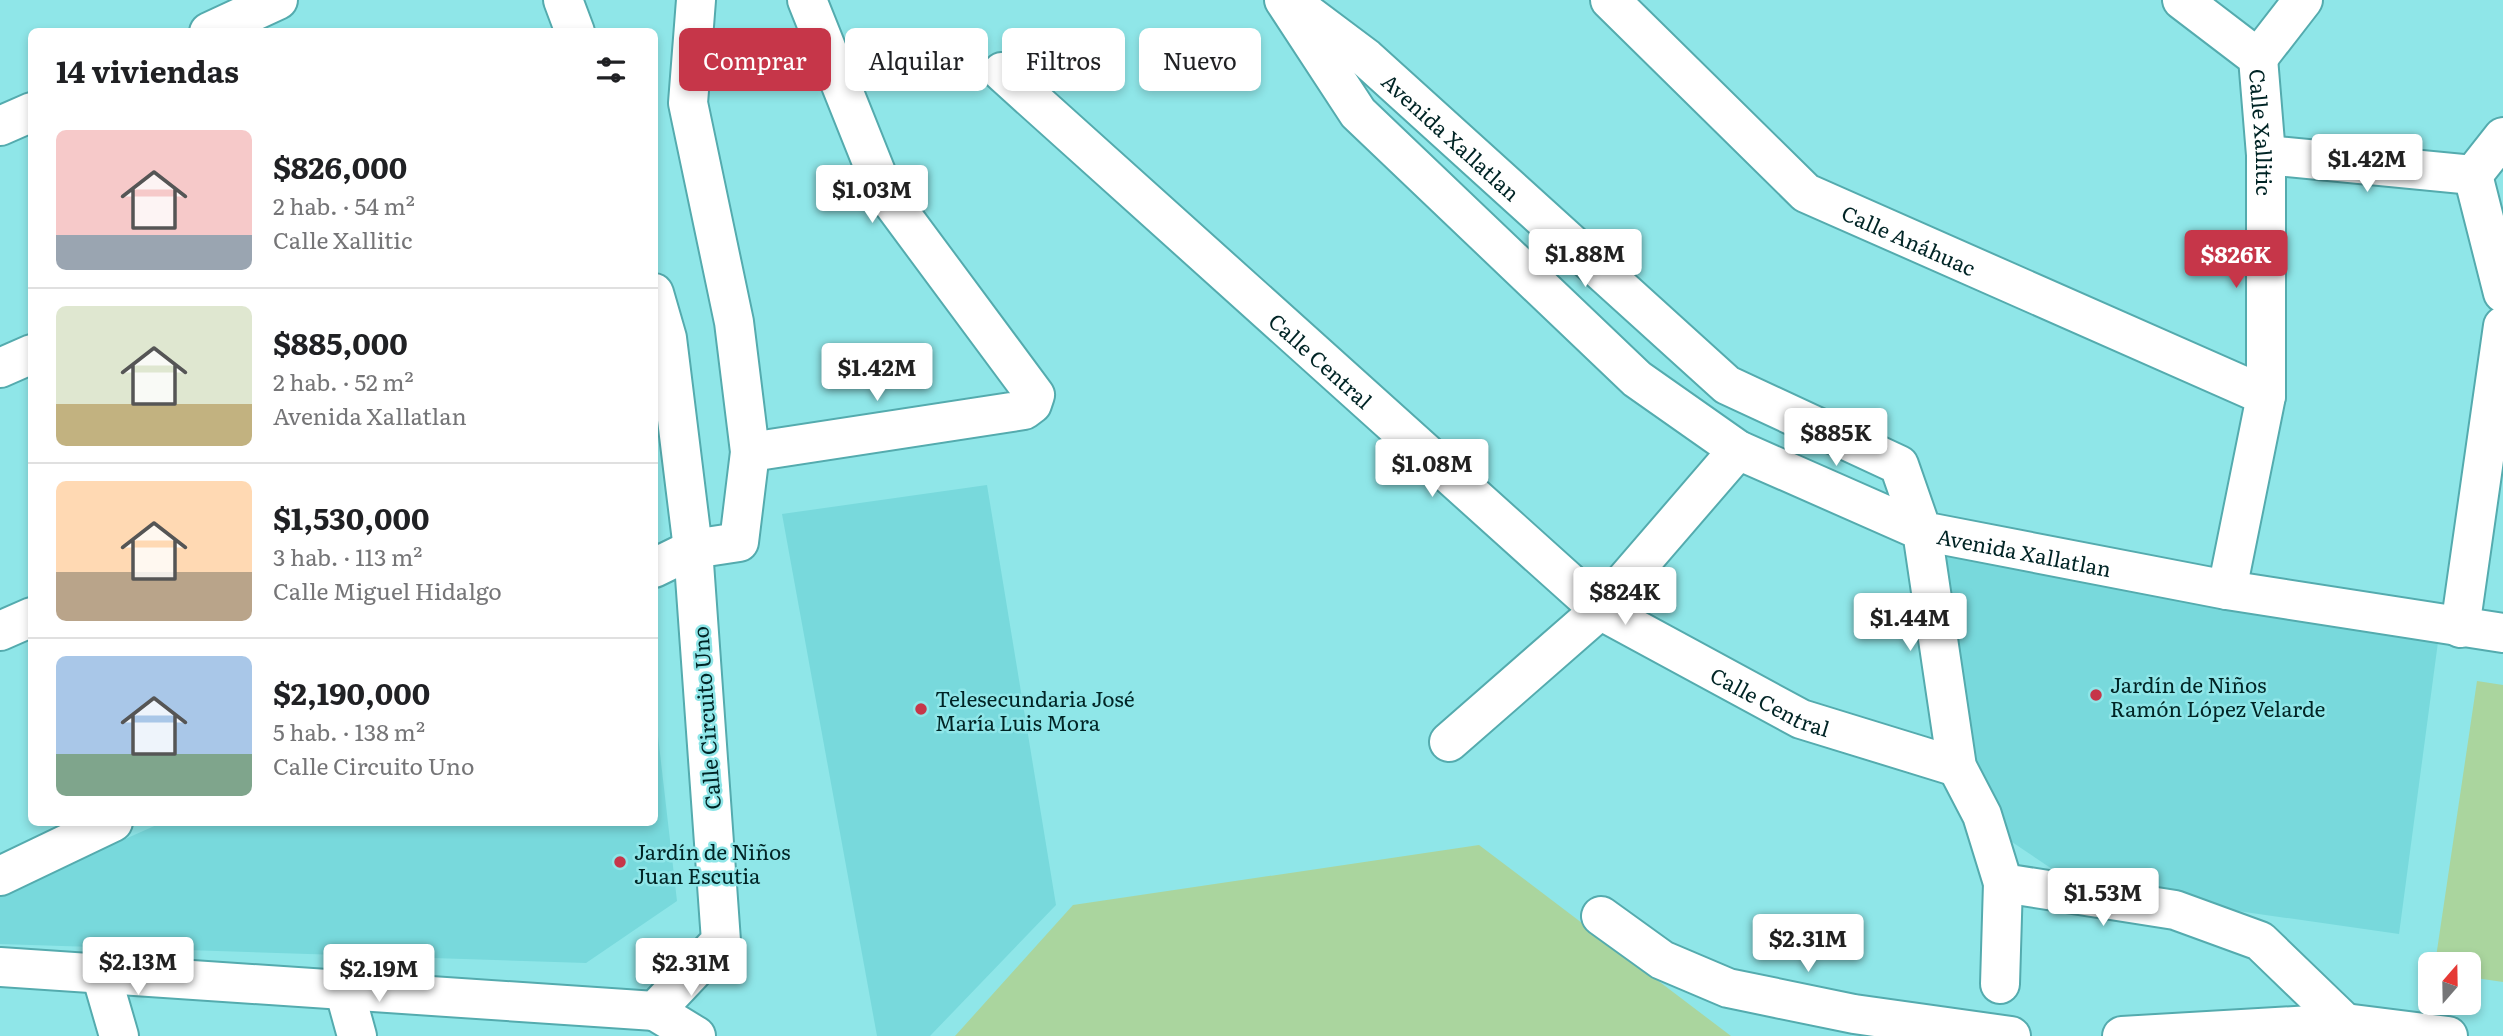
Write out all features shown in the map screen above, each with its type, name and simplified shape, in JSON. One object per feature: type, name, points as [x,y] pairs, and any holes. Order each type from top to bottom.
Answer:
[{"type":"street","points":[[218,28],[278,0]]},
{"type":"street","points":[[564,0],[574,28]]},
{"type":"street","points":[[658,566],[693,549],[739,542],[750,452],[734,322],[688,103],[696,0]]},
{"type":"street","points":[[750,452],[1024,410],[1032,404],[1035,395],[883,190],[807,0]]},
{"type":"street","points":[[1284,0],[1358,113],[1637,379],[1738,450],[1922,531],[1957,767],[1982,815],[2003,883],[2000,984]]},
{"type":"street","name":"Avenida Xallatlan","points":[[1289,0],[1366,58],[1727,385],[1899,465],[1922,531],[2227,590],[2503,633]]},
{"type":"street","name":"Calle Anáhuac","points":[[1611,0],[1806,193],[2266,396]]},
{"type":"street","name":"Calle Xallitic","points":[[2182,0],[2258,58],[2266,155],[2266,396],[2227,590]]},
{"type":"street","points":[[2258,58],[2304,0]]},
{"type":"street","name":"Calle Central","points":[[1023,91],[1600,610],[1801,719],[1957,767]]},
{"type":"street","points":[[0,126],[28,114]]},
{"type":"street","points":[[2473,174],[2503,137]]},
{"type":"street","points":[[2266,155],[2473,174],[2503,199]]},
{"type":"street","points":[[2473,174],[2503,293]]},
{"type":"street","name":"Calle Circuito Uno","points":[[655,1011],[721,941],[693,549],[658,320]]},
{"type":"street","points":[[2460,628],[2503,326]]},
{"type":"street","points":[[0,368],[28,356]]},
{"type":"street","points":[[1687,415],[1727,385]]},
{"type":"street","points":[[1449,742],[1600,610],[1738,450]]},
{"type":"street","points":[[0,631],[28,619]]},
{"type":"street","points":[[0,876],[105,826]]},
{"type":"street","points":[[2003,883],[2175,909],[2260,941],[2345,1023]]},
{"type":"street","points":[[1601,916],[1662,960],[1728,988],[1854,1014],[2011,1036]]},
{"type":"street","points":[[0,967],[655,1011],[696,1036]]},
{"type":"street","points":[[101,974],[118,1036]]},
{"type":"street","points":[[344,989],[358,1036]]},
{"type":"street","points":[[2122,1036],[2345,1023],[2448,1036]]},
{"type":"shaded area","name":"Telesecundaria José María Luis Mora","points":[[987,485],[1056,905],[930,1036],[877,1036],[782,514]]},
{"type":"shaded area","points":[[1944,554],[2438,642],[2399,934],[2196,905],[2061,875],[2006,838],[1973,779]]},
{"type":"shaded area","points":[[658,736],[677,901],[586,963],[0,944],[0,895],[154,826],[658,826]]},
{"type":"green space","points":[[2477,681],[2503,685],[2503,982],[2482,979],[2482,952],[2437,952]]},
{"type":"green space","points":[[1479,845],[1731,1036],[955,1036],[1073,905]]},
{"type":"place","name":"Jardín de Niños Ramón López Velarde","points":[[2096,695]]},
{"type":"place","name":"Telesecundaria José María Luis Mora","points":[[921,709]]},
{"type":"place","name":"Jardín de Niños Juan Escutia","points":[[620,862]]}]
